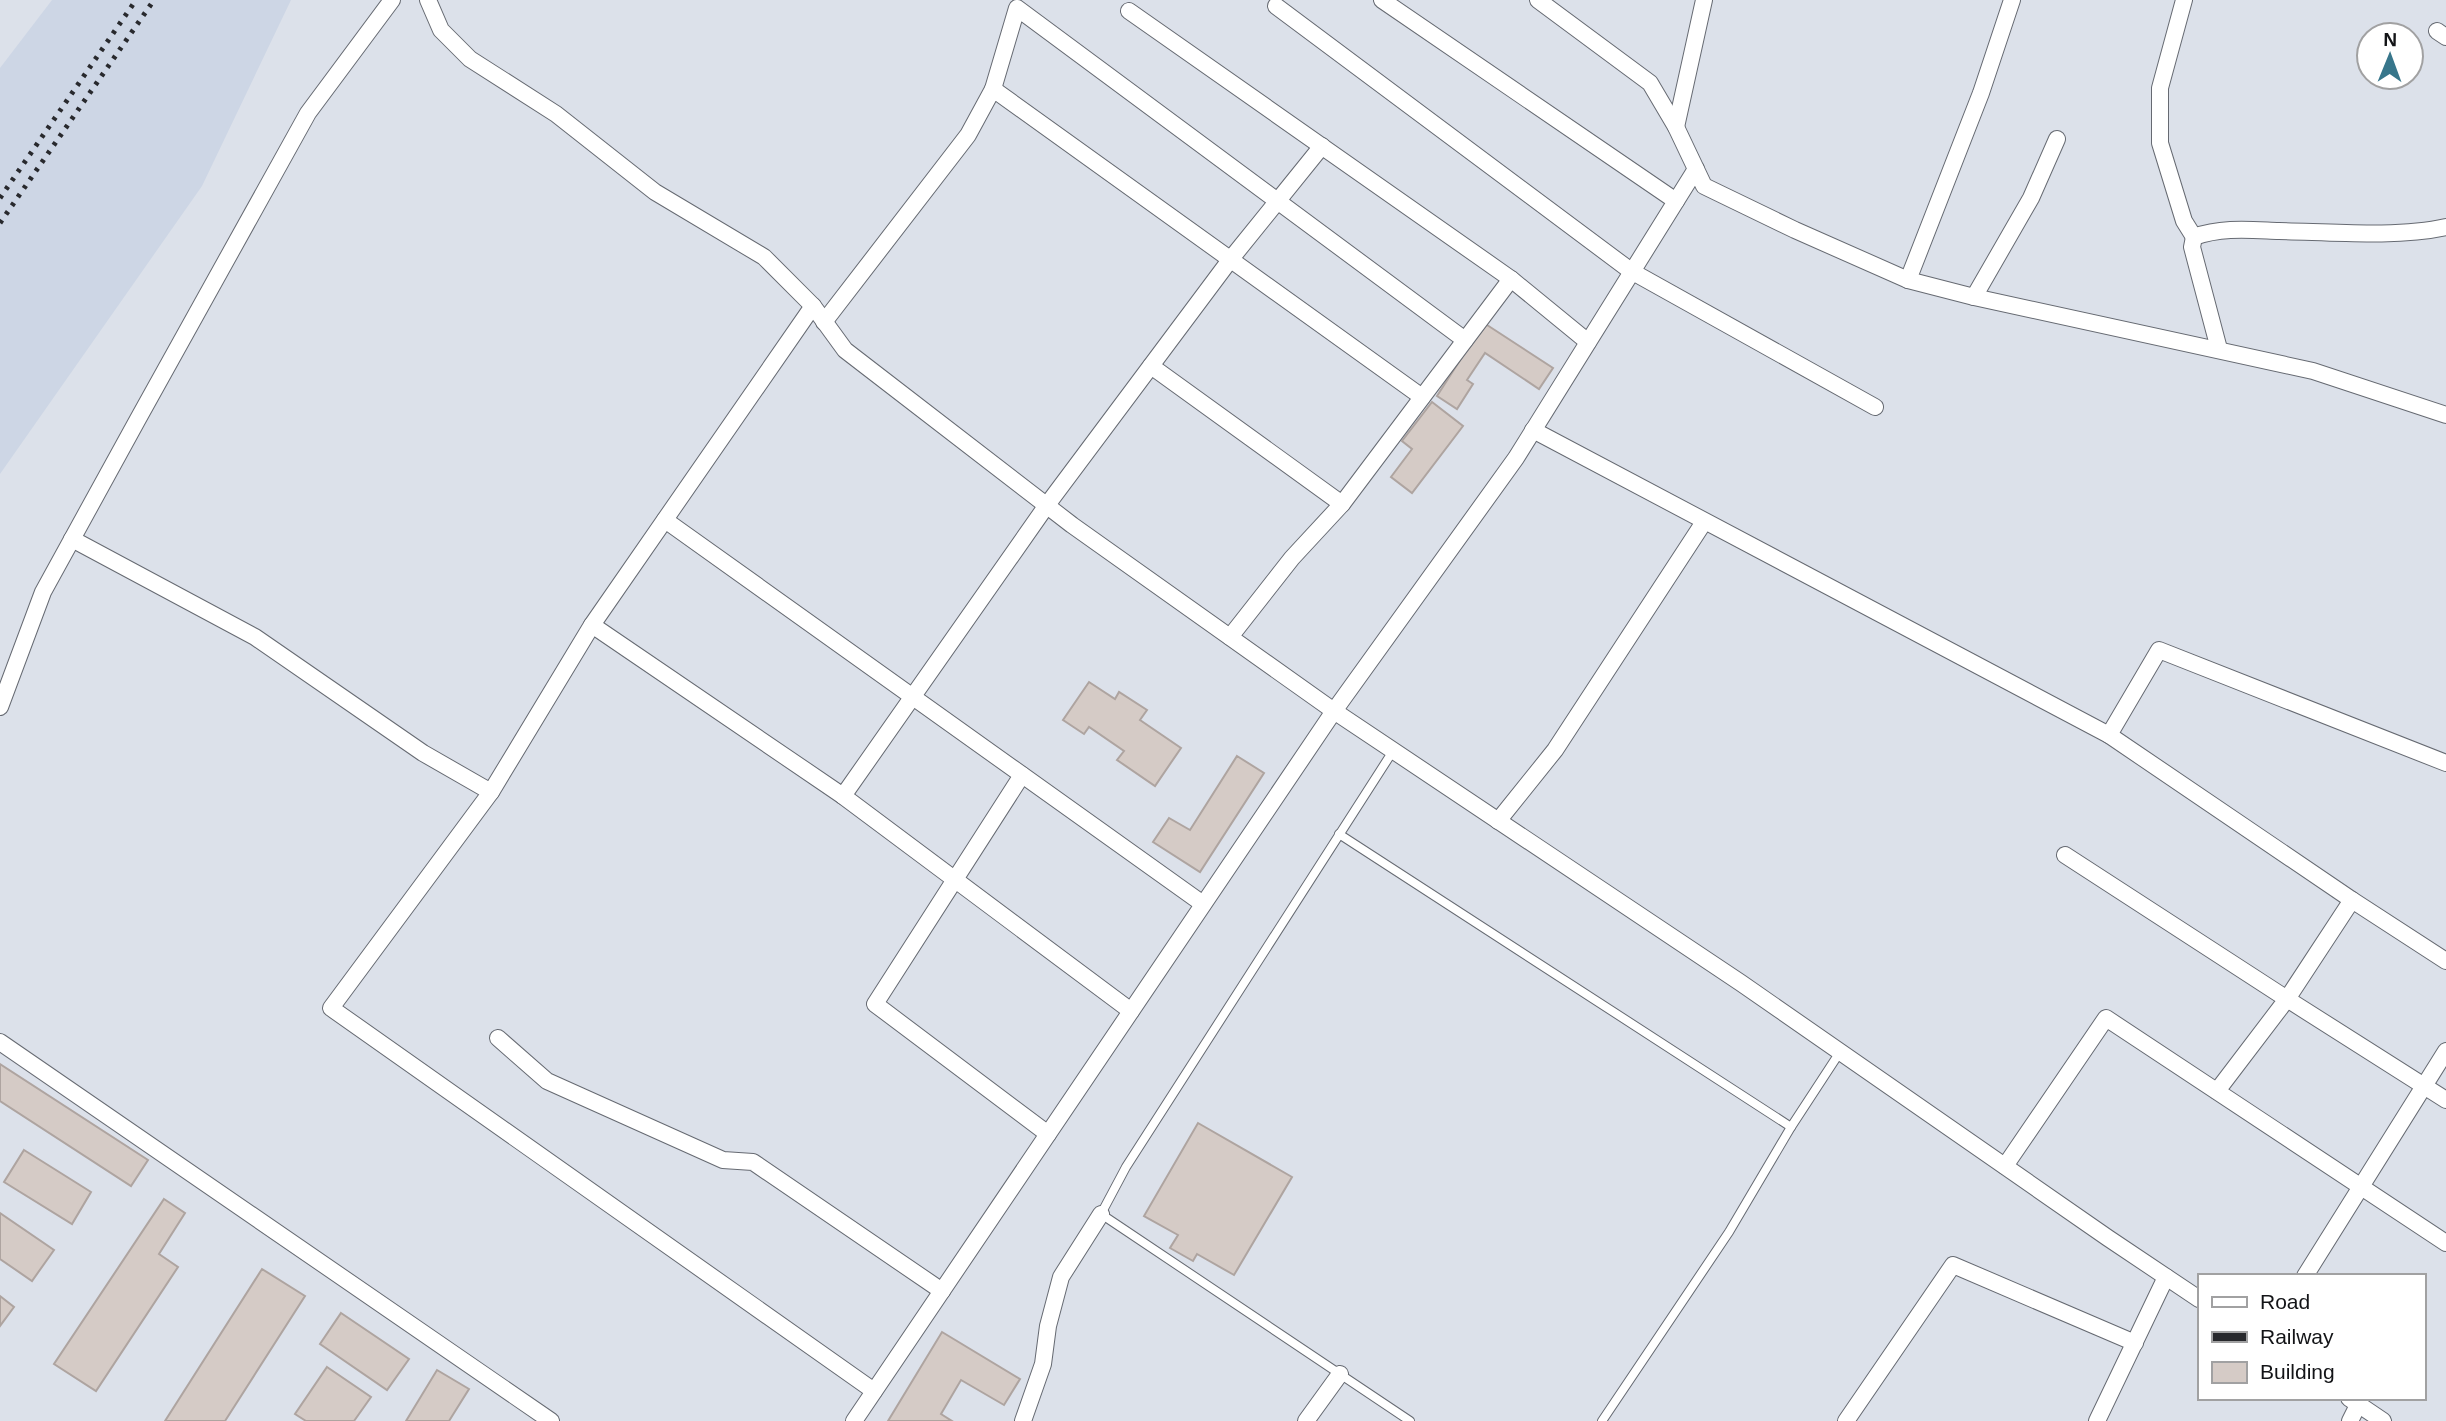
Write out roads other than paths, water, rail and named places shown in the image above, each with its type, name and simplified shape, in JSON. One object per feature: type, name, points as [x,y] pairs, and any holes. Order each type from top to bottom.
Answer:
[{"type":"street","points":[[0,707],[43,592],[308,113],[392,0]]},
{"type":"street","points":[[428,0],[441,30],[470,60],[556,114],[655,192],[764,257],[813,306],[845,350],[1047,505],[1334,711],[1840,1052],[2198,1298]]},
{"type":"street","points":[[1382,0],[1676,201]]},
{"type":"street","points":[[1538,0],[1650,83],[1676,127],[1704,186],[1795,230],[1908,280],[1974,297],[2313,371],[2446,415]]},
{"type":"street","points":[[1676,127],[1704,0]]},
{"type":"street","points":[[1908,280],[1981,93],[2012,0]]},
{"type":"street","points":[[2184,0],[2160,88],[2160,143],[2184,221],[2194,237],[2192,247],[2219,349]]},
{"type":"street","points":[[1276,6],[1632,271],[1875,407]]},
{"type":"street","points":[[824,322],[968,135],[993,89],[1017,8],[1465,340]]},
{"type":"street","points":[[1129,12],[1511,279],[1588,342]]},
{"type":"street","points":[[993,89],[1422,397]]},
{"type":"street","points":[[1974,297],[2031,198],[2057,139]]},
{"type":"street","points":[[843,796],[1047,505],[1230,260],[1322,146]]},
{"type":"street","points":[[854,1421],[1334,711],[1516,458],[1696,169]]},
{"type":"street","points":[[2194,237],[2227,229],[2338,233],[2427,232],[2446,227]]},
{"type":"street","points":[[1230,637],[1292,558],[1342,504],[1511,279]]},
{"type":"street","points":[[813,306],[593,625],[491,792],[331,1009],[874,1391]]},
{"type":"street","points":[[1151,366],[1342,504]]},
{"type":"street","points":[[1533,430],[2109,735],[2352,901],[2446,961]]},
{"type":"street","points":[[665,520],[1203,904]]},
{"type":"street","points":[[1498,821],[1555,750],[1704,522]]},
{"type":"street","points":[[72,539],[255,637],[423,753],[491,792]]},
{"type":"street","points":[[593,625],[843,796],[1131,1011]]},
{"type":"street","points":[[2109,735],[2159,650],[2446,763]]},
{"type":"street","points":[[1022,775],[874,1004],[1048,1134]]},
{"type":"street","points":[[2064,855],[2446,1100]]},
{"type":"street","points":[[2217,1091],[2287,999],[2352,901]]},
{"type":"street","points":[[2004,1167],[2106,1017],[2446,1243]]},
{"type":"street","points":[[498,1038],[547,1081],[723,1160],[753,1162],[942,1291]]},
{"type":"street","points":[[0,1042],[551,1421]]},
{"type":"street","points":[[2306,1274],[2446,1051]]},
{"type":"street","points":[[1023,1421],[1043,1364],[1048,1326],[1061,1277],[1101,1214]]},
{"type":"street","points":[[1846,1421],[1953,1265],[2134,1343]]},
{"type":"street","points":[[2097,1421],[2166,1277]]},
{"type":"street","points":[[1306,1421],[1340,1374]]},
{"type":"street","points":[[2350,1421],[2353,1401],[2383,1421]]},
{"type":"lane","points":[[1393,751],[1126,1167],[1101,1214],[1410,1421]]},
{"type":"lane","points":[[1339,834],[1791,1127]]},
{"type":"lane","points":[[1602,1421],[1729,1232],[1791,1127],[1840,1052]]},
{"type":"railway","points":[[0,198],[136,0]]},
{"type":"railway","points":[[0,223],[154,0]]}]
